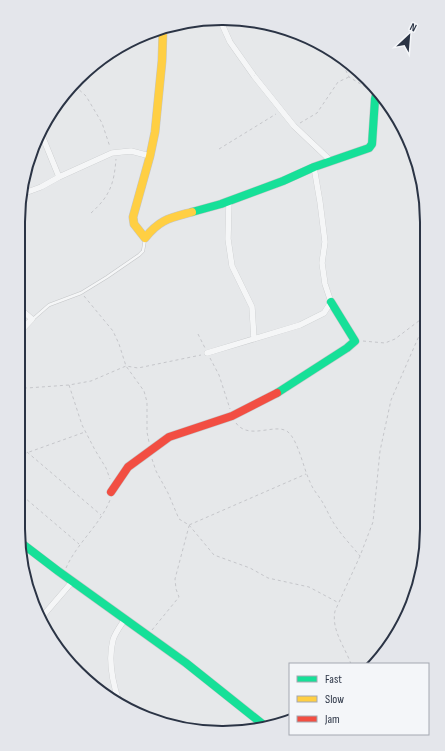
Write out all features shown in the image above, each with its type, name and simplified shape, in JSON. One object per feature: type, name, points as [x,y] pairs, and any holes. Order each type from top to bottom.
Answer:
[{"type":"street","points":[[222,25],[230,42],[254,76],[294,126],[331,161]]},
{"type":"street","points":[[163,34],[162,61],[155,132],[133,217],[134,224],[145,238],[154,228],[168,218],[229,200],[283,181],[314,167],[371,146],[376,99]]},
{"type":"street","points":[[43,139],[59,177]]},
{"type":"street","points":[[28,192],[114,153],[131,151],[150,156]]},
{"type":"street","points":[[111,492],[128,467],[169,437],[232,416],[279,392],[347,348],[355,340],[331,302],[325,284],[322,263],[325,242],[314,167]]},
{"type":"street","points":[[229,200],[228,239],[232,266],[252,308],[254,339]]},
{"type":"street","points":[[207,354],[300,325],[324,313],[331,302]]},
{"type":"street","points":[[25,314],[32,320],[25,327]]},
{"type":"street","points":[[26,547],[62,575],[148,635],[226,693],[258,722]]},
{"type":"street","points":[[44,614],[72,582]]},
{"type":"street","points":[[118,696],[111,666],[113,640],[125,619]]},
{"type":"lane","points":[[32,320],[49,305],[81,293],[139,255],[142,251],[145,238]]},
{"type":"path","points":[[344,67],[349,77],[364,85]]},
{"type":"path","points":[[294,126],[317,113],[338,82],[349,77]]},
{"type":"path","points":[[78,88],[86,96],[102,123],[114,153],[115,174],[110,191],[102,203],[91,213]]},
{"type":"path","points":[[219,149],[282,111]]},
{"type":"path","points":[[81,293],[113,330],[126,366],[144,391],[147,402],[147,432],[150,450],[156,471],[180,519],[189,525],[214,555],[250,568],[268,578],[309,586],[339,603]]},
{"type":"path","points":[[355,340],[384,343],[396,339],[420,320]]},
{"type":"path","points":[[198,334],[219,376],[232,416],[237,425],[248,430],[262,431],[279,429],[288,432],[297,448],[310,484],[326,508],[335,526],[360,556]]},
{"type":"path","points":[[351,663],[337,632],[334,617],[373,522],[380,451],[391,400],[420,334]]},
{"type":"path","points":[[25,388],[69,385],[91,381],[126,366],[138,368],[207,354]]},
{"type":"path","points":[[62,575],[80,545],[102,515],[110,501],[111,492],[111,480],[86,432],[69,385]]},
{"type":"path","points":[[27,452],[86,432]]},
{"type":"path","points":[[27,452],[102,515]]},
{"type":"path","points":[[189,525],[306,474]]},
{"type":"path","points":[[25,498],[80,545]]},
{"type":"path","points":[[148,635],[179,597],[175,579],[189,525]]},
{"type":"traffic: fast","points":[[192,212],[221,204],[283,181],[314,167],[369,148],[372,144],[375,97]]},
{"type":"traffic: fast","points":[[277,393],[347,348],[355,341],[331,302]]},
{"type":"traffic: fast","points":[[26,546],[186,663],[260,722]]},
{"type":"traffic: slow","points":[[163,34],[162,61],[155,132],[133,217],[134,224],[145,238],[150,232],[166,220],[192,212]]},
{"type":"traffic: jam","points":[[111,492],[128,467],[169,437],[232,416],[277,393]]}]
